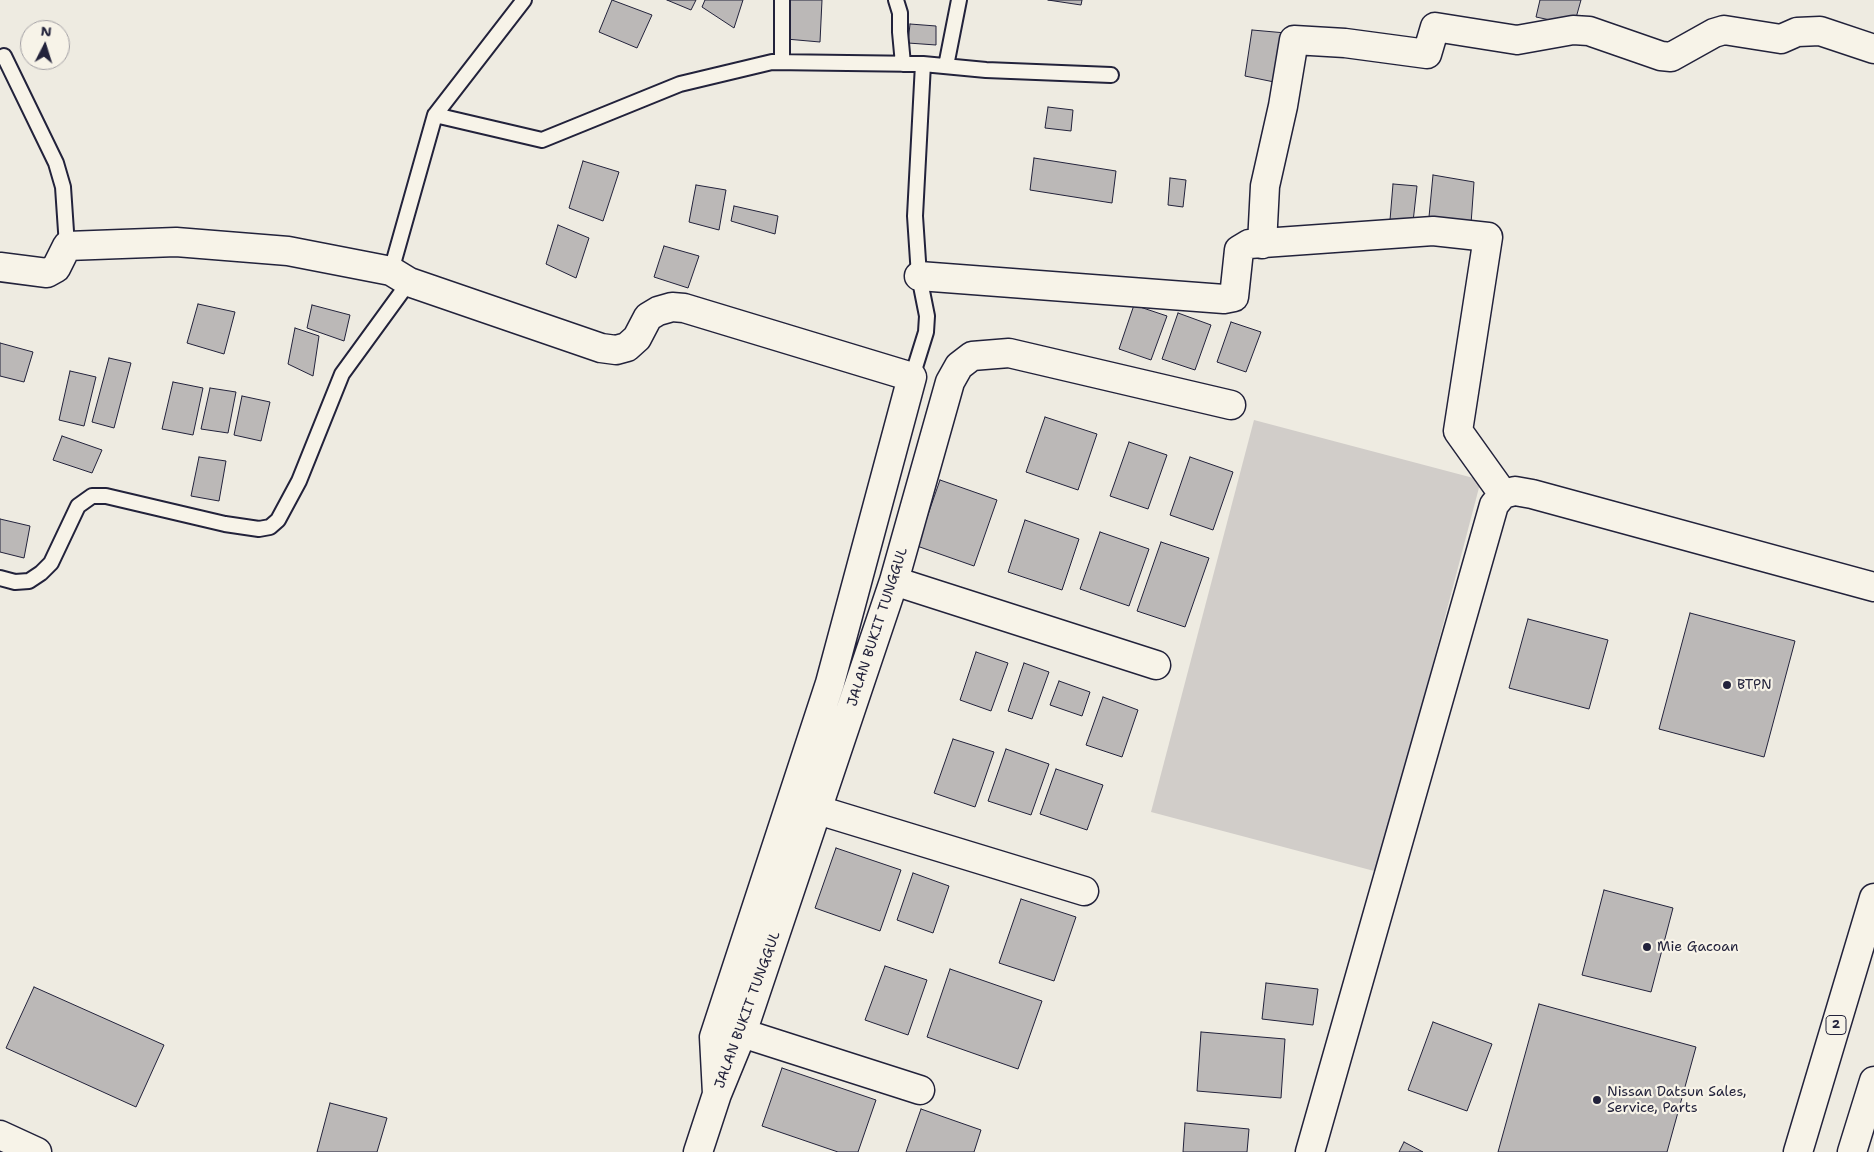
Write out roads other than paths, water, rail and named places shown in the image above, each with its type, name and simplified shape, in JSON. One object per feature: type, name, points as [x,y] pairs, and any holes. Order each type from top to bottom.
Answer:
[{"type":"main road","points":[[1262,244],[1265,186],[1283,106],[1294,40],[1345,43],[1426,54],[1435,27],[1517,40],[1573,30],[1589,31],[1661,56],[1671,57],[1714,33],[1724,30],[1781,39],[1797,32],[1820,31],[1874,49]]},
{"type":"main road","points":[[919,276],[1224,299],[1234,297],[1238,250],[1248,244],[1433,231],[1488,237],[1458,431],[1504,494]]},
{"type":"main road","points":[[0,267],[47,273],[56,268],[67,246],[176,242],[288,251],[400,277],[601,348],[616,350],[627,347],[637,338],[648,317],[658,311],[684,308],[912,377],[830,683],[714,1038],[718,1094]]},
{"type":"main road","name":"JALAN BUKIT TUNGGUL","points":[[698,1152],[742,1033],[818,810],[894,581],[950,382],[959,366],[972,356],[1009,353],[1231,405]]},
{"type":"main road","points":[[1310,1152],[1494,505],[1504,494],[1515,491],[1532,494],[1874,587]]},
{"type":"main road","points":[[894,581],[1156,665]]},
{"type":"main road","points":[[818,810],[1084,891]]},
{"type":"main road","name":"2","points":[[1798,1152],[1874,898]]},
{"type":"main road","points":[[742,1033],[920,1090]]},
{"type":"main road","points":[[1852,1152],[1874,1081]]},
{"type":"main road","points":[[0,1136],[37,1152]]},
{"type":"lane","points":[[0,578],[15,582],[30,581],[41,573],[51,563],[78,506],[83,500],[92,496],[106,496],[226,524],[259,529],[270,527],[278,520],[299,481],[342,374],[400,277],[435,115],[524,0]]},
{"type":"lane","points":[[782,0],[782,62]]},
{"type":"lane","points":[[896,0],[900,13],[904,64]]},
{"type":"lane","points":[[946,66],[959,0]]},
{"type":"lane","points":[[4,56],[56,163],[63,187],[67,246]]},
{"type":"lane","points":[[435,115],[542,140],[680,84],[772,62],[923,64],[986,70],[1111,75]]},
{"type":"lane","points":[[912,377],[926,332],[927,316],[919,276],[916,196],[923,64]]},
{"type":"place","name":"BTPN","points":[[1727,685]]},
{"type":"place","name":"Mie Gacoan","points":[[1647,947]]},
{"type":"place","name":"Nissan Datsun Sales, Service, Parts","points":[[1597,1100]]}]
